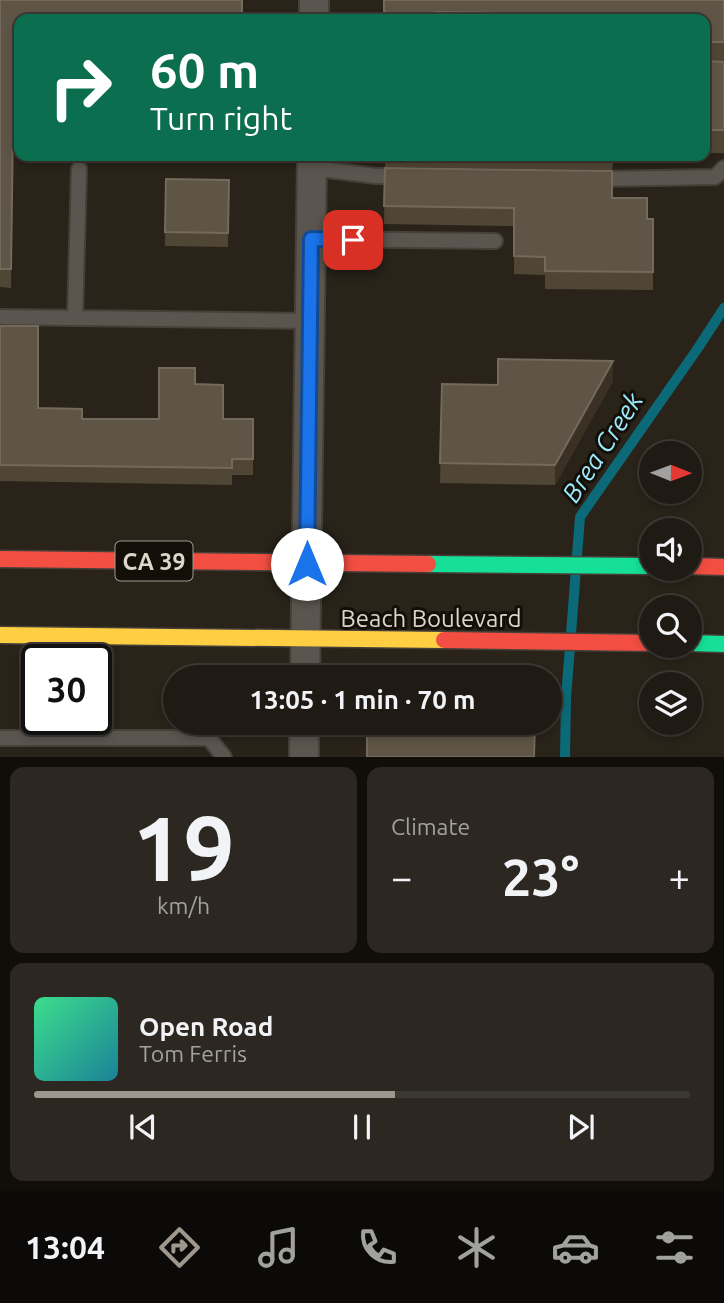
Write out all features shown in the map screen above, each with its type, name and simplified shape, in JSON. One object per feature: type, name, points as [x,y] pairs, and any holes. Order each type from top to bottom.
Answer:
[{"type":"main road","name":"CA 39","points":[[0,559],[639,566]]},
{"type":"main road","points":[[702,566],[724,566]]},
{"type":"main road","name":"Beach Boulevard","points":[[0,635],[639,643]]},
{"type":"main road","points":[[702,643],[724,644]]},
{"type":"street","points":[[305,665],[312,162]]},
{"type":"street","points":[[304,735],[304,757]]},
{"type":"lane","points":[[312,162],[376,176],[417,176]]},
{"type":"lane","points":[[582,179],[715,177],[724,168]]},
{"type":"lane","points":[[75,318],[79,169]]},
{"type":"lane","points":[[311,239],[495,241]]},
{"type":"lane","points":[[0,317],[310,321]]},
{"type":"lane","points":[[0,738],[209,738],[224,757]]},
{"type":"building","points":[[0,0],[242,0],[242,14],[14,14],[11,269],[0,269]]},
{"type":"building","points":[[384,0],[724,0],[724,42],[710,42],[710,14],[384,12]]},
{"type":"building","points":[[710,61],[724,62],[724,130],[710,130]]},
{"type":"building","points":[[385,168],[612,171],[612,198],[647,198],[647,219],[653,219],[653,272],[545,271],[545,257],[514,256],[514,208],[384,206]]},
{"type":"building","points":[[166,179],[229,180],[228,233],[165,232]]},
{"type":"building","points":[[0,326],[38,326],[38,408],[82,409],[82,419],[159,419],[159,368],[195,368],[195,384],[223,385],[223,419],[253,419],[253,459],[232,459],[232,468],[0,465]]},
{"type":"building","points":[[498,359],[613,361],[555,465],[440,463],[442,384],[498,385]]},
{"type":"building","points":[[367,735],[535,735],[534,757],[367,757]]},
{"type":"waterway","name":"Brea Creek","points":[[565,757],[566,698],[580,517],[724,308]]},
{"type":"traffic: fast","points":[[428,564],[639,566]]},
{"type":"traffic: fast","points":[[702,643],[724,644]]},
{"type":"traffic: slow","points":[[0,635],[444,640]]},
{"type":"traffic: jam","points":[[0,559],[428,564]]},
{"type":"traffic: jam","points":[[702,566],[724,567]]},
{"type":"traffic: jam","points":[[444,640],[639,643]]},
{"type":"route","points":[[307,564],[311,239],[353,240]]}]
